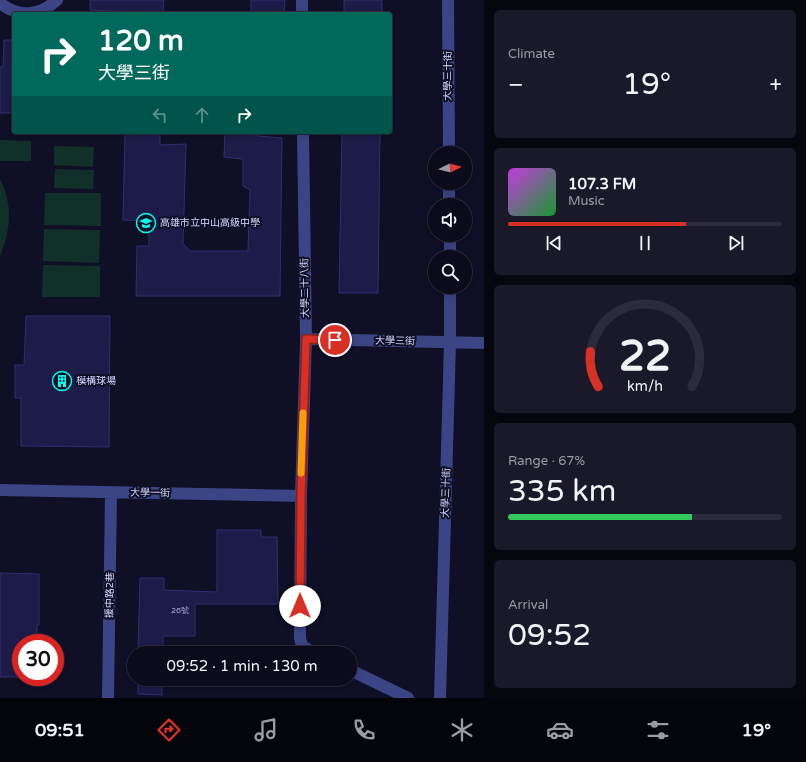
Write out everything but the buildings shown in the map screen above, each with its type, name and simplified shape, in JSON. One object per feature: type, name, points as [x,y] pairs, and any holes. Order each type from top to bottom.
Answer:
[{"type":"street","points":[[36,12],[46,9],[57,0]]},
{"type":"street","points":[[302,0],[302,12]]},
{"type":"street","name":"大學三十街","points":[[448,0],[449,146]]},
{"type":"street","points":[[0,3],[7,9],[17,12]]},
{"type":"street","name":"大學二十八街","points":[[302,646],[300,638],[301,496],[306,339],[304,134]]},
{"type":"street","name":"大學三十街","points":[[440,698],[450,343],[450,294]]},
{"type":"street","name":"大學三街","points":[[306,339],[484,343]]},
{"type":"street","name":"大學一街","points":[[0,490],[301,496]]},
{"type":"street","name":"援中路2巷","points":[[108,698],[111,492]]},
{"type":"street","points":[[357,673],[408,698]]},
{"type":"green space","points":[[0,140],[31,141],[31,161],[0,161]]},
{"type":"green space","points":[[54,146],[94,147],[93,167],[54,165]]},
{"type":"green space","points":[[55,169],[94,170],[93,189],[54,188]]},
{"type":"green space","points":[[0,179],[7,198],[9,217],[4,246],[0,256]]},
{"type":"green space","points":[[45,193],[101,193],[101,226],[44,225]]},
{"type":"green space","points":[[44,229],[100,230],[99,263],[43,261]]},
{"type":"green space","points":[[43,265],[100,266],[100,297],[42,297]]},
{"type":"slow traffic","points":[[301,473],[303,413]]},
{"type":"place","name":"高雄市立中山高級中學","points":[[146,223]]},
{"type":"place","name":"模構球場","points":[[62,381]]},
{"type":"route","points":[[300,606],[301,496],[306,339],[335,340]]}]
